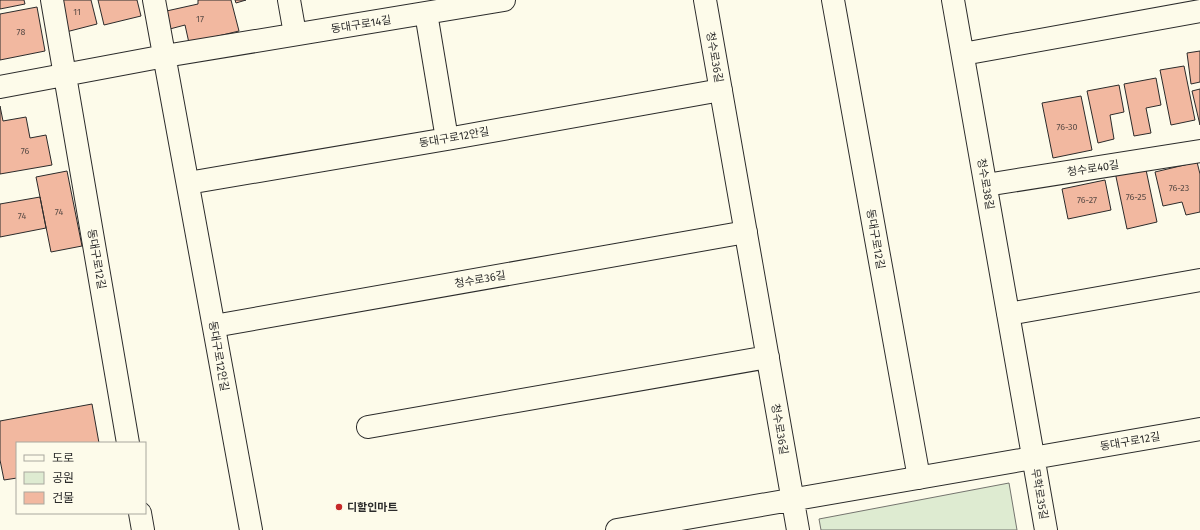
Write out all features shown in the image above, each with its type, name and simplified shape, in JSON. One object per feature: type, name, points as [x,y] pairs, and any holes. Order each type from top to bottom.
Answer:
[{"type":"street","points":[[52,0],[66,75]]},
{"type":"street","points":[[154,0],[165,56]]},
{"type":"street","points":[[289,0],[295,34]]},
{"type":"street","name":"동대구로14길","points":[[0,87],[165,56],[295,34],[429,8],[504,0]]},
{"type":"street","name":"청수로36길","points":[[705,0],[798,530]]},
{"type":"street","name":"동대구로12길","points":[[833,0],[919,478]]},
{"type":"street","name":"청수로38길","points":[[953,0],[1034,457]]},
{"type":"street","points":[[429,8],[447,139]]},
{"type":"street","points":[[963,54],[1200,11]]},
{"type":"street","name":"동대구로12안길","points":[[165,56],[251,530]]},
{"type":"street","name":"동대구로12길","points":[[66,75],[128,442]]},
{"type":"street","name":"동대구로12안길","points":[[188,183],[721,90]]},
{"type":"street","name":"청수로40길","points":[[986,185],[1200,151]]},
{"type":"street","name":"청수로36길","points":[[214,326],[746,232]]},
{"type":"street","points":[[1008,314],[1200,280]]},
{"type":"street","points":[[368,427],[768,357]]},
{"type":"street","name":"동대구로12길","points":[[617,530],[792,501],[1034,457],[1200,429]]},
{"type":"street","name":"무학로35길","points":[[1034,457],[1046,530]]},
{"type":"street","points":[[140,514],[143,530]]},
{"type":"green space","points":[[1009,483],[1017,530],[821,530],[819,519]]},
{"type":"building","points":[[0,0],[24,0],[25,4],[0,9]]},
{"type":"building","points":[[58,0],[91,0],[97,24],[66,32]]},
{"type":"building","points":[[98,0],[137,0],[141,16],[104,25]]},
{"type":"building","points":[[198,0],[231,0],[239,31],[189,43],[185,25],[166,30],[162,12],[198,4]]},
{"type":"building","points":[[235,0],[246,0],[236,3]]},
{"type":"building","points":[[37,7],[45,51],[0,60],[0,14]]},
{"type":"building","points":[[1200,51],[1200,82],[1191,84],[1187,53]]},
{"type":"building","points":[[1184,66],[1195,120],[1171,125],[1160,70]]},
{"type":"building","points":[[1156,78],[1161,105],[1146,108],[1151,133],[1134,136],[1124,84]]},
{"type":"building","points":[[1119,85],[1124,112],[1110,115],[1114,139],[1098,143],[1087,91]]},
{"type":"building","points":[[1200,89],[1200,125],[1192,91]]},
{"type":"building","points":[[1081,96],[1092,150],[1053,158],[1042,103]]},
{"type":"building","points":[[0,106],[3,121],[26,117],[30,138],[46,135],[52,165],[0,174]]},
{"type":"building","points":[[1197,162],[1200,174],[1200,212],[1186,215],[1182,202],[1163,206],[1155,172]]},
{"type":"building","points":[[1145,165],[1157,222],[1127,229],[1115,172]]},
{"type":"building","points":[[67,171],[82,246],[51,252],[36,177]]},
{"type":"building","points":[[1105,180],[1111,210],[1068,219],[1062,189]]},
{"type":"building","points":[[40,197],[46,228],[0,237],[0,204]]},
{"type":"building","points":[[92,404],[99,442],[16,442],[16,478],[4,480],[0,460],[0,421]]},
{"type":"place","name":"디할인마트","points":[[339,507]]}]
